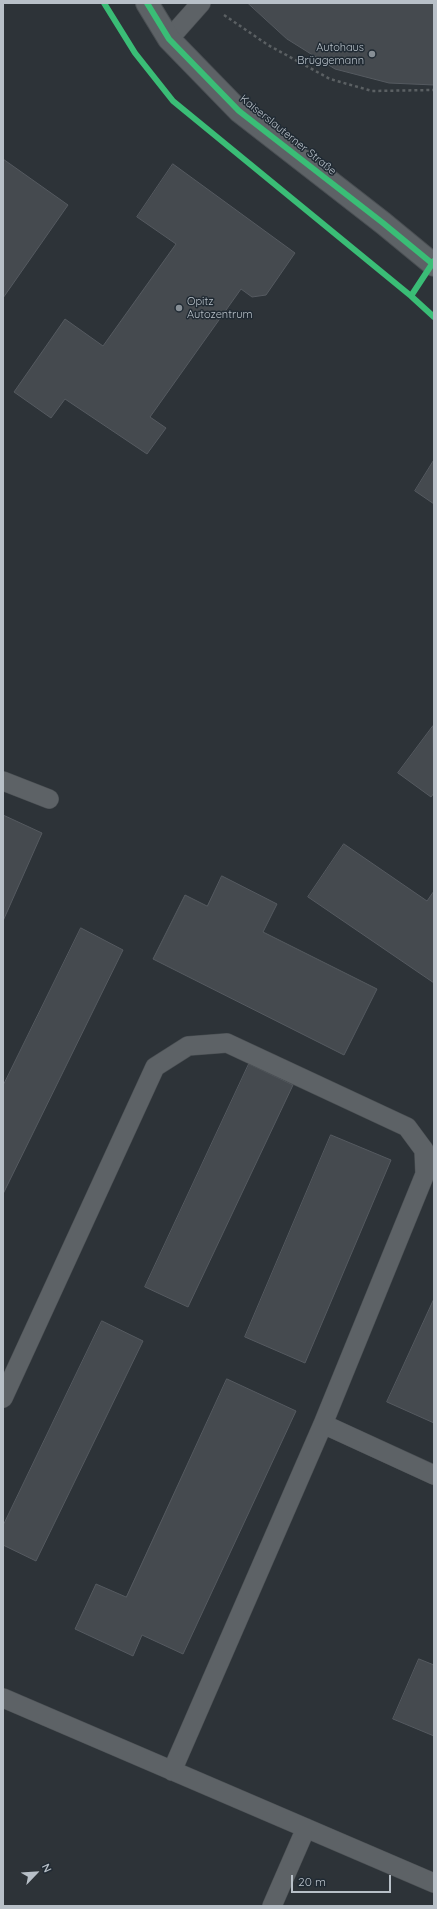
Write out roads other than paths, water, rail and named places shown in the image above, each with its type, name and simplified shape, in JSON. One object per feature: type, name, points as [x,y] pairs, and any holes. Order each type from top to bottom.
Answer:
[{"type":"street","name":"Kaiserslauterner Straße","points":[[147,3],[169,39],[239,111],[383,223],[434,265]]},
{"type":"lane","points":[[169,39],[201,3]]},
{"type":"lane","points":[[3,781],[49,799]]},
{"type":"lane","points":[[3,1398],[155,1067],[188,1046],[227,1043],[407,1128],[424,1150],[425,1174],[323,1424],[172,1771]]},
{"type":"lane","points":[[323,1424],[434,1475]]},
{"type":"lane","points":[[3,1698],[434,1883]]},
{"type":"lane","points":[[272,1906],[306,1828]]},
{"type":"place","name":"Autohaus Brüggemann","points":[[372,54]]},
{"type":"place","name":"Opitz Autozentrum","points":[[179,308]]}]
